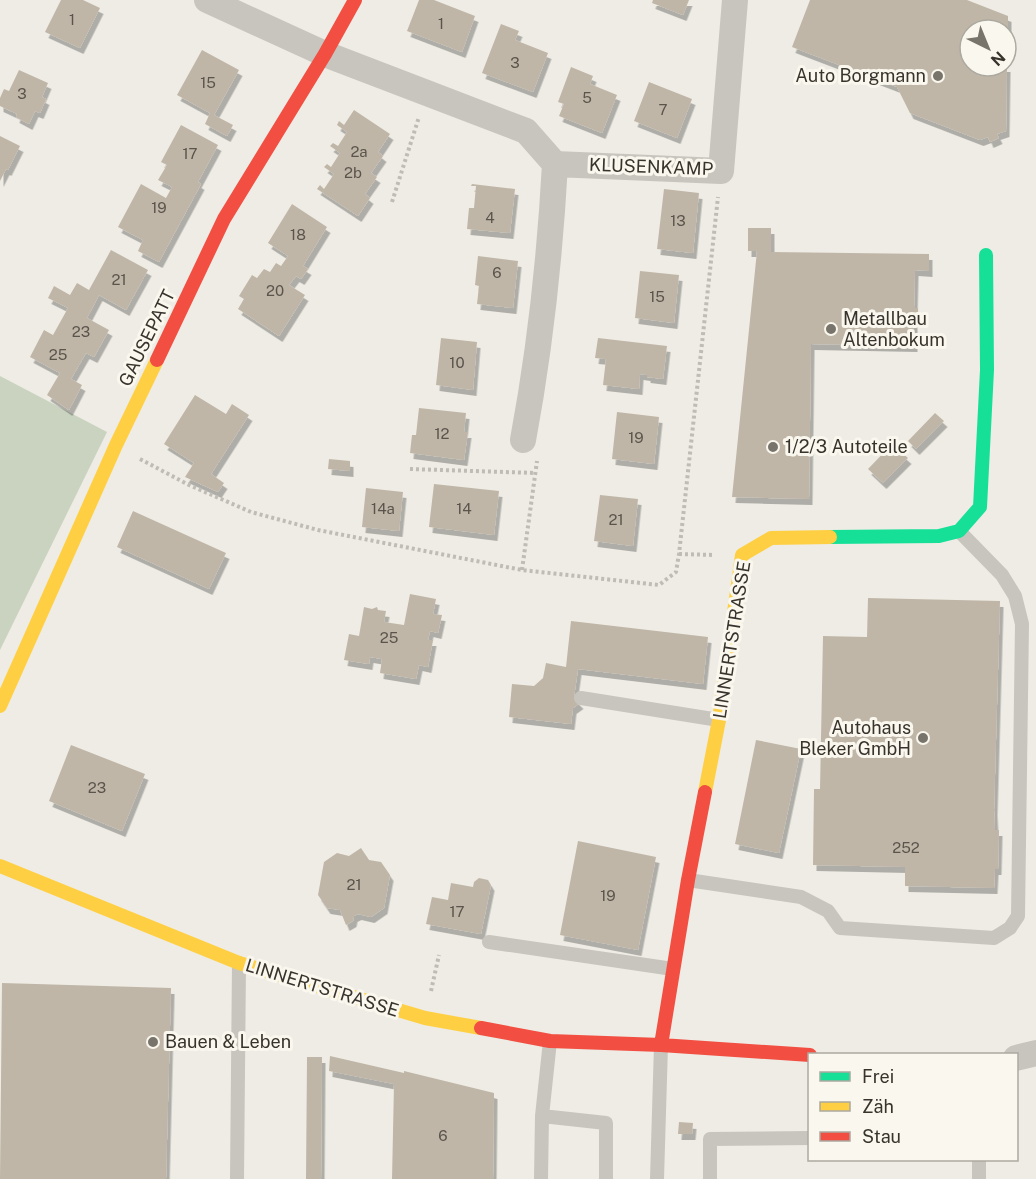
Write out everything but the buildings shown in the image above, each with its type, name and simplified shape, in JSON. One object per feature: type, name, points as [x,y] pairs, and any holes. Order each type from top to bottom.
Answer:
[{"type":"street","points":[[207,0],[325,54],[526,131],[555,164],[553,209],[532,390],[523,440]]},
{"type":"street","name":"GAUSEPATT","points":[[0,706],[116,446],[224,219],[325,54],[355,0]]},
{"type":"street","name":"KLUSENKAMP","points":[[555,164],[721,171],[735,0]]},
{"type":"street","points":[[959,531],[980,507],[987,370],[986,255]]},
{"type":"street","name":"LINNERTSTRASSE","points":[[661,1045],[688,880],[719,720],[742,555],[771,538],[939,536],[959,531]]},
{"type":"street","name":"LINNERTSTRASSE","points":[[0,866],[239,963],[425,1018],[550,1041],[808,1054]]},
{"type":"street","points":[[1018,1058],[1036,1053]]},
{"type":"street","points":[[1018,1067],[1036,1072]]},
{"type":"lane","points":[[688,880],[801,897],[828,911],[840,928],[994,938],[1010,928],[1018,916],[1022,624],[1016,596],[1002,575],[959,531]]},
{"type":"lane","points":[[581,698],[719,720]]},
{"type":"lane","points":[[489,942],[673,969]]},
{"type":"lane","points":[[237,1179],[239,963]]},
{"type":"lane","points":[[541,1179],[542,1116],[550,1041]]},
{"type":"lane","points":[[657,1179],[661,1045]]},
{"type":"lane","points":[[542,1116],[606,1123],[606,1179]]},
{"type":"lane","points":[[710,1179],[710,1139],[808,1138]]},
{"type":"lane","points":[[979,1161],[979,1179]]},
{"type":"path","points":[[392,202],[427,94]]},
{"type":"path","points":[[116,446],[189,484],[250,512],[318,530],[522,570],[659,585],[676,572],[721,171]]},
{"type":"path","points":[[522,570],[539,452],[523,440]]},
{"type":"path","points":[[410,469],[536,473]]},
{"type":"green space","points":[[0,376],[107,432],[0,650]]},
{"type":"traffic: fast","points":[[830,537],[939,536],[959,531],[980,507],[987,370],[986,255]]},
{"type":"traffic: slow","points":[[0,706],[116,445],[157,360]]},
{"type":"traffic: slow","points":[[705,792],[719,720],[742,555],[771,538],[830,537]]},
{"type":"traffic: slow","points":[[0,866],[239,963],[425,1018],[481,1028]]},
{"type":"traffic: jam","points":[[157,360],[224,219],[325,54],[355,0]]},
{"type":"traffic: jam","points":[[661,1045],[705,792]]},
{"type":"traffic: jam","points":[[481,1028],[550,1041],[661,1045],[808,1055]]},
{"type":"place","name":"Auto Borgmann","points":[[938,76]]},
{"type":"place","name":"Metallbau Altenbokum","points":[[831,329]]},
{"type":"place","name":"1/2/3 Autoteile","points":[[773,447]]},
{"type":"place","name":"Autohaus Bleker GmbH","points":[[923,738]]},
{"type":"place","name":"Bauen & Leben","points":[[153,1042]]}]
